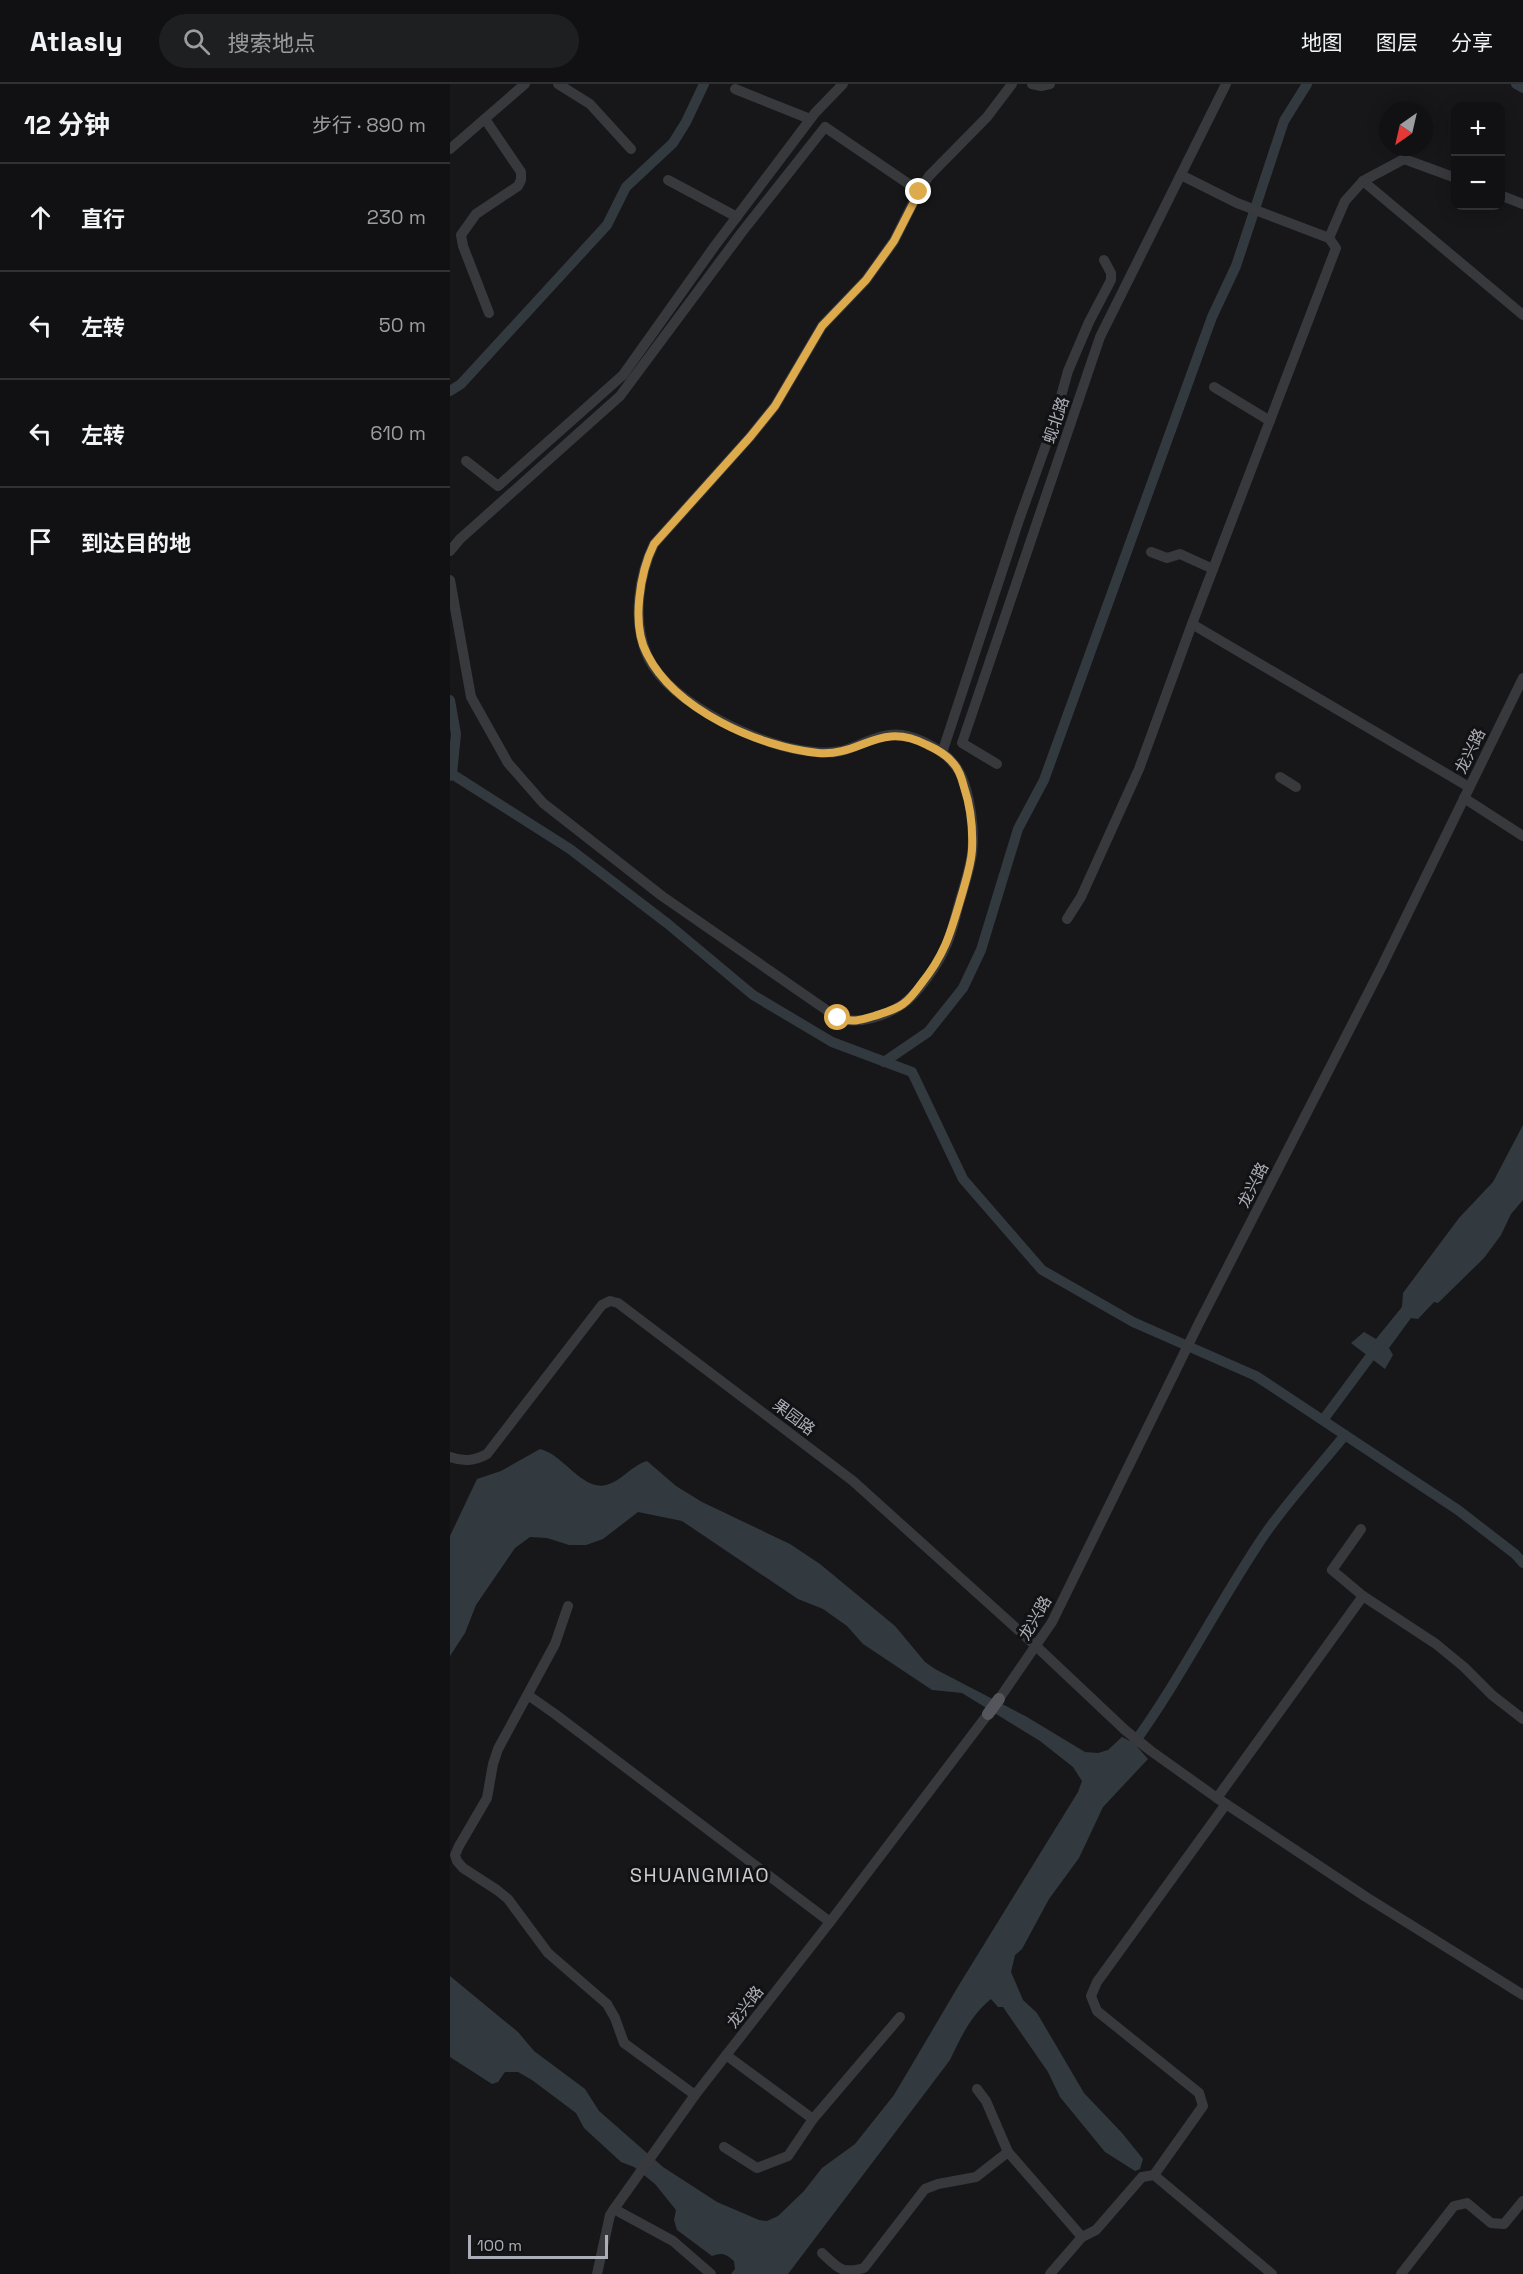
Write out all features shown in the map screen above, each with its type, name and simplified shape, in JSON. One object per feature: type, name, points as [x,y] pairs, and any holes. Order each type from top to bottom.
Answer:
[{"type":"main road","points":[[988,1714],[999,1700]]},
{"type":"street","points":[[450,149],[525,84]]},
{"type":"street","points":[[558,84],[590,104],[631,149]]},
{"type":"street","points":[[466,460],[498,486],[623,375],[810,118],[843,84]]},
{"type":"street","points":[[450,580],[471,697],[508,763],[543,803],[662,896],[838,1018],[856,1021],[903,1004],[928,976],[946,948],[970,866],[972,832],[967,796],[954,763],[942,753],[918,740],[901,735],[884,736],[842,750],[821,753],[798,750],[755,738],[709,714],[676,690],[663,677],[645,652],[640,634],[640,593],[642,579],[654,544],[775,406],[822,326],[866,280],[888,249],[919,192],[939,165],[987,117],[1012,84]]},
{"type":"street","points":[[1032,84],[1041,86],[1050,84]]},
{"type":"street","name":"蚬北路","points":[[997,764],[962,743],[1100,337],[1226,84]]},
{"type":"street","points":[[735,89],[810,118]]},
{"type":"street","points":[[485,119],[521,172],[518,186],[476,214],[464,228],[461,236],[489,313]]},
{"type":"street","points":[[450,551],[620,396],[742,232],[825,127],[919,192]]},
{"type":"street","points":[[1329,238],[1345,201],[1363,180],[1404,159],[1451,177]]},
{"type":"street","points":[[1067,919],[1081,897],[1139,769],[1336,248],[1329,238],[1237,203],[1180,175]]},
{"type":"street","points":[[668,180],[737,217]]},
{"type":"street","points":[[1363,180],[1523,315]]},
{"type":"street","points":[[1505,197],[1523,204]]},
{"type":"street","points":[[942,753],[1053,425],[1068,371],[1110,280],[1111,273],[1104,260]]},
{"type":"street","points":[[1214,387],[1270,421]]},
{"type":"street","points":[[1151,552],[1167,558],[1180,554],[1213,569]]},
{"type":"street","points":[[1192,624],[1466,793],[1523,836]]},
{"type":"street","name":"龙兴路","points":[[999,1700],[1052,1622],[1199,1323],[1381,968],[1523,678]]},
{"type":"street","points":[[1280,777],[1296,787]]},
{"type":"street","name":"果园路","points":[[450,1457],[468,1461],[487,1454],[602,1305],[610,1301],[618,1303],[853,1481],[1037,1647],[1125,1730],[1151,1751],[1366,1897],[1523,1995]]},
{"type":"street","points":[[1361,1529],[1332,1570],[1363,1596],[1436,1644],[1464,1667],[1492,1695],[1523,1719]]},
{"type":"street","points":[[1050,2274],[1082,2237],[1096,2230],[1142,2177],[1154,2175],[1203,2106],[1199,2093],[1097,2011],[1091,1996],[1097,1982],[1363,1596]]},
{"type":"street","points":[[568,1606],[555,1644],[498,1749],[487,1798],[455,1855],[463,1869],[508,1899],[548,1953],[607,2004],[624,2043],[694,2095]]},
{"type":"street","points":[[528,1695],[830,1922]]},
{"type":"street","name":"龙兴路","points":[[597,2274],[610,2215],[614,2208],[694,2095],[830,1922],[988,1714]]},
{"type":"street","points":[[724,2147],[757,2168],[788,2156],[813,2119],[900,2017]]},
{"type":"street","points":[[726,2055],[813,2119]]},
{"type":"street","points":[[977,2089],[986,2101],[1008,2152],[1082,2237]]},
{"type":"street","points":[[822,2253],[841,2272],[851,2274],[864,2268],[925,2190],[938,2184],[976,2177],[1008,2152]]},
{"type":"street","points":[[1154,2175],[1272,2274]]},
{"type":"street","points":[[1401,2274],[1455,2206],[1467,2203],[1491,2223],[1504,2224],[1523,2201]]},
{"type":"street","points":[[614,2208],[673,2241],[711,2274]]},
{"type":"shaded area","points":[[1523,1125],[1523,1200],[1511,1214],[1501,1235],[1484,1258],[1438,1303],[1434,1302],[1418,1319],[1411,1318],[1389,1348],[1393,1355],[1385,1369],[1351,1343],[1364,1332],[1376,1339],[1402,1307],[1403,1293],[1459,1218],[1493,1182]]},
{"type":"shaded area","points":[[540,1449],[557,1458],[581,1478],[597,1485],[612,1483],[647,1461],[676,1486],[702,1502],[790,1544],[820,1564],[895,1626],[925,1662],[935,1669],[1027,1717],[1085,1752],[1098,1753],[1108,1750],[1122,1737],[1134,1743],[1148,1759],[1103,1807],[1079,1858],[1049,1899],[1022,1949],[1015,1955],[1011,1972],[1023,2000],[1037,2013],[1084,2093],[1143,2159],[1140,2169],[1135,2171],[1105,2152],[1060,2097],[1048,2072],[1003,2007],[998,2007],[991,1999],[972,2019],[950,2060],[788,2274],[731,2274],[735,2269],[734,2261],[724,2254],[712,2256],[677,2230],[674,2220],[676,2210],[655,2184],[634,2167],[621,2162],[584,2128],[576,2113],[518,2072],[505,2072],[498,2082],[492,2084],[450,2057],[450,1976],[518,2032],[534,2051],[585,2089],[599,2111],[663,2167],[717,2202],[759,2220],[767,2221],[778,2216],[804,2191],[822,2168],[855,2144],[894,2095],[1078,1792],[1082,1781],[1073,1767],[1040,1741],[962,1693],[932,1690],[863,1644],[847,1626],[823,1609],[798,1599],[682,1521],[638,1512],[603,1539],[586,1545],[569,1545],[547,1538],[530,1537],[515,1548],[476,1605],[465,1633],[450,1656],[450,1536],[477,1479],[501,1471]]},
{"type":"waterway","points":[[450,391],[461,384],[607,225],[626,187],[673,143],[704,84]]},
{"type":"waterway","points":[[884,1062],[928,1032],[963,988],[981,950],[1018,829],[1044,780],[1212,317],[1236,266],[1284,121],[1307,84]]},
{"type":"waterway","points":[[1516,84],[1523,88]]},
{"type":"waterway","points":[[450,700],[456,734],[450,776]]},
{"type":"waterway","points":[[452,774],[570,849],[668,924],[753,995],[832,1042],[912,1072],[963,1179],[1042,1270],[1133,1322],[1256,1376],[1458,1510],[1515,1554],[1523,1563]]},
{"type":"waterway","points":[[1323,1420],[1378,1346]]},
{"type":"waterway","points":[[1132,1746],[1167,1694],[1265,1534],[1345,1435]]},
{"type":"district","name":"SHUANGMIAO","points":[[700,1875]]},
{"type":"route","points":[[838,1018],[856,1021],[892,1010],[903,1004],[928,976],[946,948],[972,852],[970,811],[961,776],[954,763],[942,753],[918,740],[901,735],[884,736],[842,750],[821,753],[778,745],[735,729],[690,701],[676,690],[652,664],[645,652],[640,634],[640,593],[646,563],[654,544],[775,406],[828,317],[866,280],[894,241],[919,192]]}]
